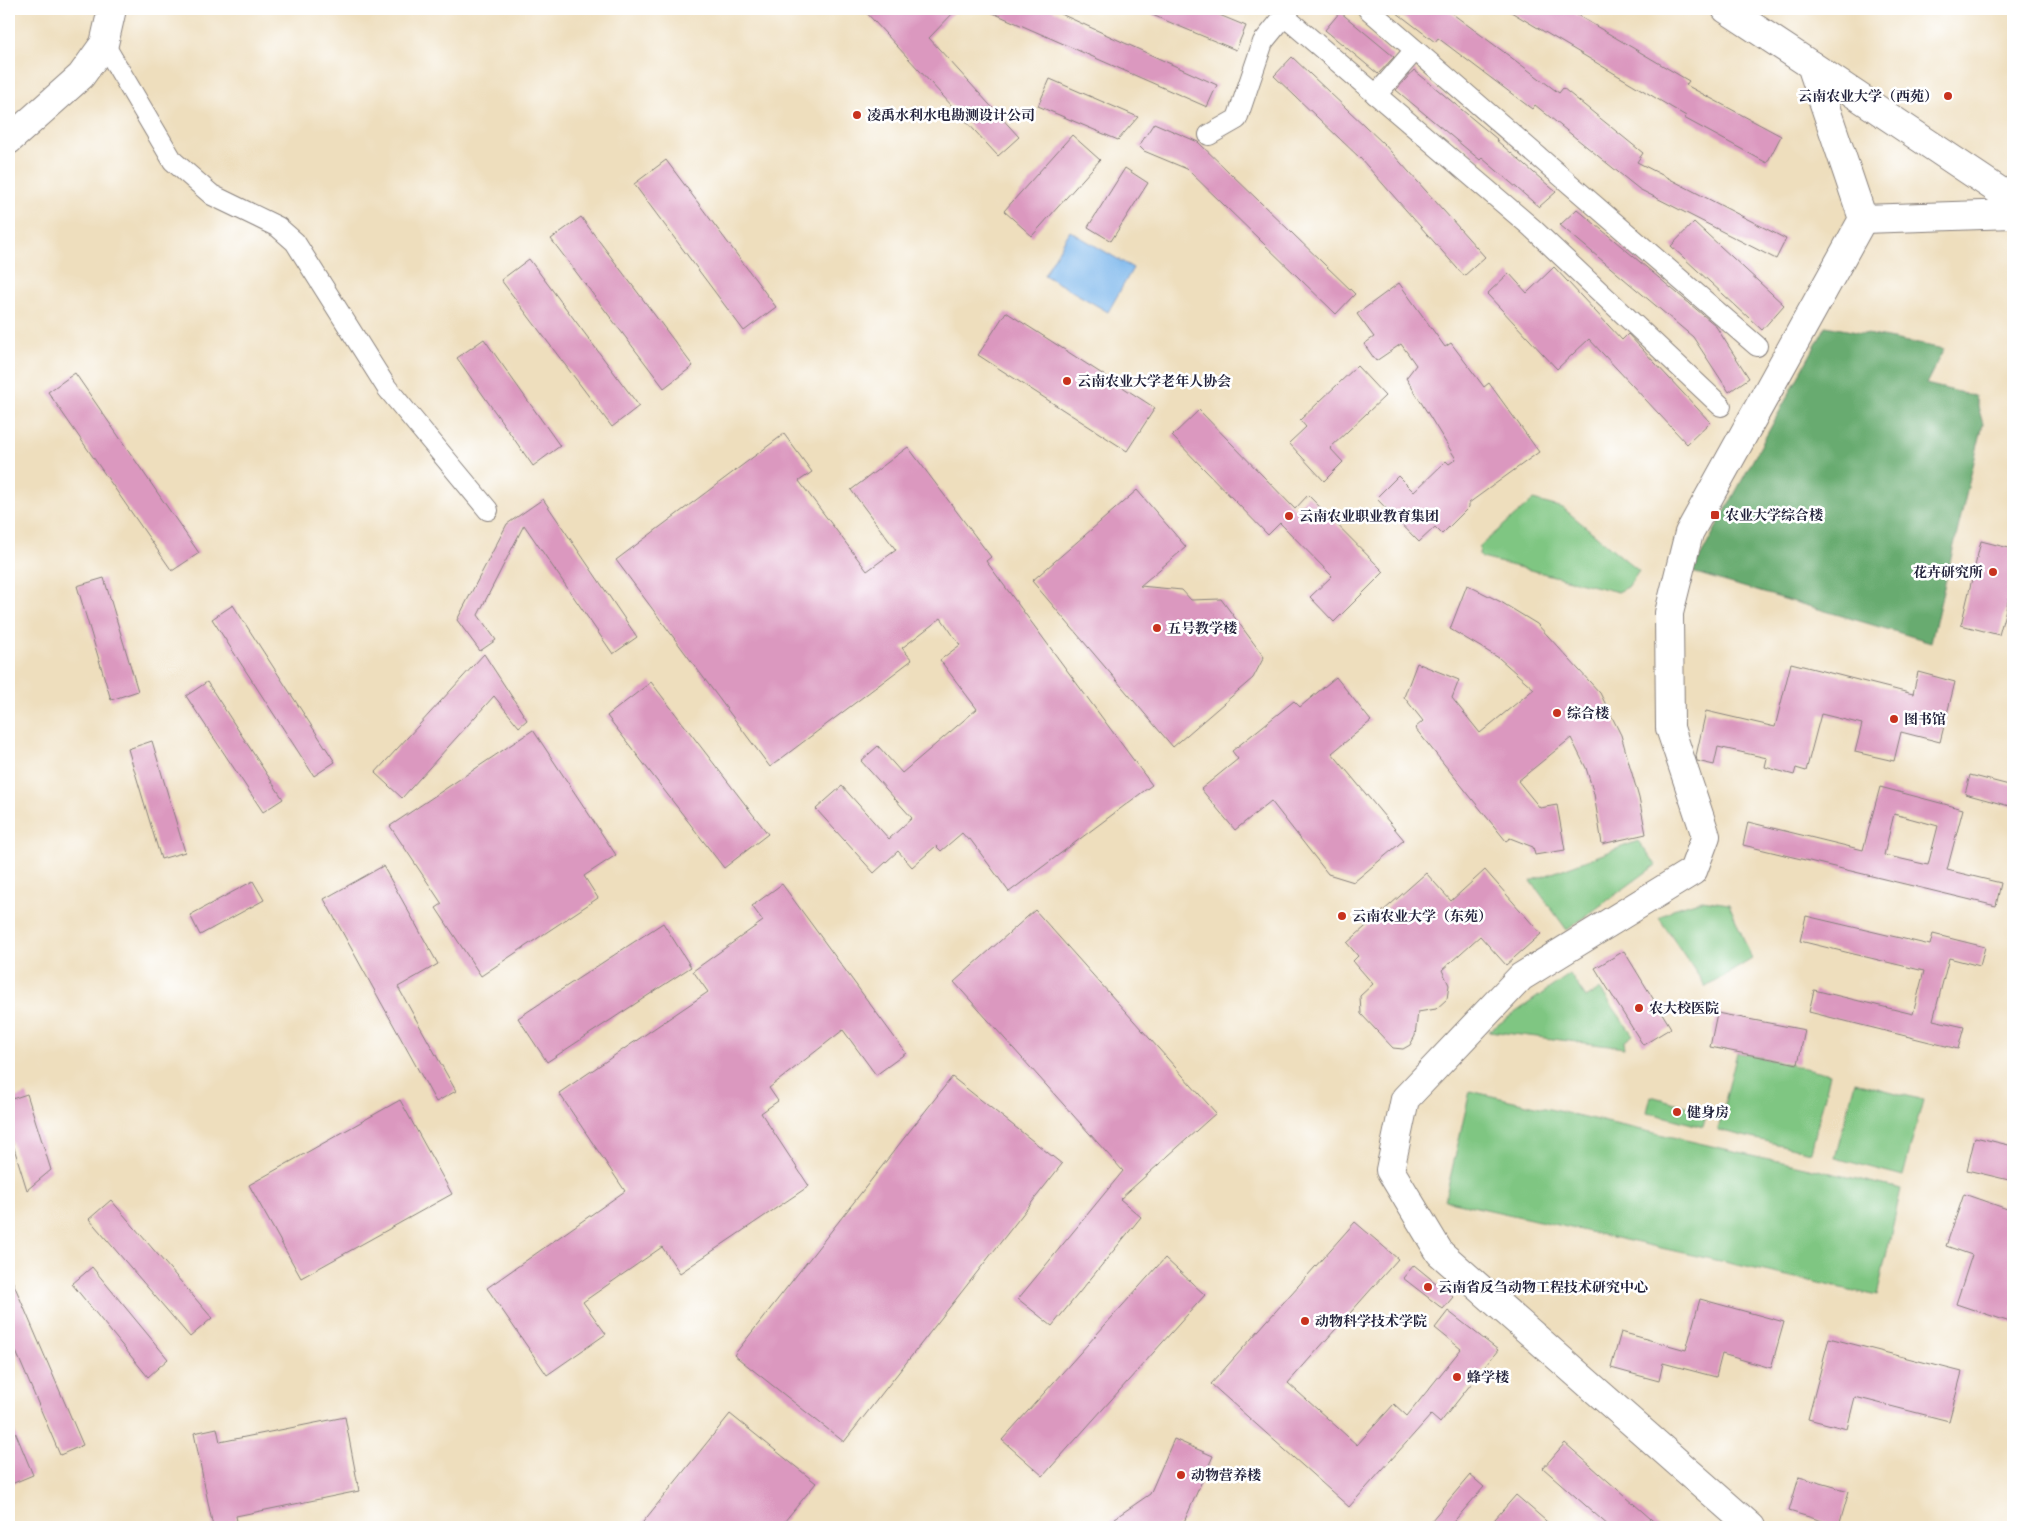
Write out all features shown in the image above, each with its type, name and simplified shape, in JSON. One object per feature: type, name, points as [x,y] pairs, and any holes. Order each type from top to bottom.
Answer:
[{"type":"street","points":[[9,140],[81,76],[104,44],[112,9]]},
{"type":"street","points":[[1368,9],[1757,346]]},
{"type":"street","points":[[1726,9],[2013,200]]},
{"type":"street","points":[[1209,134],[1237,119],[1263,42],[1287,12],[1376,95],[1531,227],[1721,406]]},
{"type":"street","points":[[104,44],[173,160],[212,195],[278,227],[295,242],[387,388],[488,510]]},
{"type":"street","points":[[1376,95],[1415,50]]},
{"type":"street","points":[[1751,1527],[1440,1253],[1390,1170],[1405,1099],[1521,977],[1693,871],[1706,836],[1670,728],[1669,613],[1689,533],[1863,219],[1811,65]]},
{"type":"street","points":[[1863,219],[2013,214]]},
{"type":"green space","points":[[1826,326],[1944,349],[1926,384],[1975,396],[1983,424],[1931,642],[1692,572]]},
{"type":"green space","points":[[1533,500],[1563,508],[1639,571],[1628,587],[1618,592],[1482,558],[1479,555],[1480,546]]},
{"type":"green space","points":[[1638,841],[1656,865],[1567,930],[1531,881]]},
{"type":"green space","points":[[1702,900],[1729,904],[1752,959],[1706,987],[1659,918],[1673,909]]},
{"type":"green space","points":[[1570,974],[1586,998],[1600,989],[1633,1035],[1624,1042],[1625,1048],[1489,1031]]},
{"type":"green space","points":[[1737,1052],[1830,1074],[1811,1152],[1718,1130]]},
{"type":"green space","points":[[1855,1082],[1923,1100],[1903,1176],[1835,1158]]},
{"type":"green space","points":[[1470,1091],[1901,1189],[1877,1296],[1445,1200]]},
{"type":"green space","name":"健身房","points":[[1651,1096],[1707,1112],[1703,1127],[1647,1112]]},
{"type":"water","points":[[1070,231],[1133,268],[1108,312],[1044,275]]},
{"type":"building","points":[[863,9],[957,9],[929,38],[1019,137],[998,156]]},
{"type":"building","points":[[984,9],[1050,9],[1217,85],[1207,107]]},
{"type":"building","points":[[1138,9],[1205,9],[1246,26],[1236,50]]},
{"type":"building","points":[[1392,9],[1446,9],[1559,93],[1563,88],[1643,153],[1637,162],[1786,239],[1776,259],[1639,189],[1535,105],[1532,109],[1438,38],[1435,42]]},
{"type":"building","points":[[1506,9],[1567,9],[1689,81],[1686,85],[1781,136],[1767,163],[1684,118],[1686,116]]},
{"type":"building","points":[[1340,12],[1394,57],[1378,74],[1325,30]]},
{"type":"building","points":[[1292,57],[1384,144],[1485,257],[1464,276],[1361,159],[1274,76]]},
{"type":"building","points":[[1414,70],[1497,139],[1556,192],[1539,207],[1482,158],[1480,160],[1396,90]]},
{"type":"building","points":[[1050,79],[1138,117],[1118,140],[1038,106]]},
{"type":"building","points":[[1154,123],[1198,142],[1355,294],[1336,314],[1187,169],[1144,151],[1139,146]]},
{"type":"building","points":[[1072,135],[1100,160],[1032,236],[1004,211]]},
{"type":"building","points":[[666,160],[776,307],[744,331],[634,184]]},
{"type":"building","points":[[1125,168],[1148,183],[1111,241],[1088,227]]},
{"type":"building","points":[[1577,209],[1715,325],[1749,378],[1729,392],[1693,337],[1560,225]]},
{"type":"building","points":[[581,217],[693,366],[664,388],[551,239]]},
{"type":"building","points":[[1694,222],[1784,305],[1762,330],[1671,246]]},
{"type":"building","points":[[529,259],[639,406],[612,427],[501,280]]},
{"type":"building","points":[[1554,267],[1622,340],[1628,334],[1710,422],[1687,444],[1589,339],[1557,369],[1487,294],[1509,273],[1527,293]]},
{"type":"building","points":[[1399,283],[1445,347],[1451,343],[1484,387],[1489,383],[1539,452],[1469,503],[1469,507],[1442,534],[1435,527],[1419,542],[1376,498],[1398,476],[1414,492],[1446,461],[1449,464],[1456,459],[1406,378],[1416,365],[1401,344],[1376,361],[1364,344],[1374,337],[1357,314]]},
{"type":"building","name":"云南农业大学老年人协会","points":[[1006,312],[1155,408],[1127,451],[978,355]]},
{"type":"building","points":[[484,339],[560,446],[533,466],[457,358]]},
{"type":"building","points":[[1357,366],[1385,396],[1330,448],[1343,462],[1324,481],[1289,443],[1306,427],[1300,420]]},
{"type":"building","points":[[75,373],[199,553],[172,571],[48,392]]},
{"type":"building","name":"云南农业职业教育集团","points":[[1199,410],[1295,509],[1308,495],[1384,572],[1334,622],[1310,597],[1332,576],[1280,523],[1268,535],[1172,436]]},
{"type":"building","points":[[784,434],[812,472],[799,481],[867,571],[896,550],[851,490],[908,447],[991,557],[986,561],[1152,785],[1009,892],[970,839],[968,840],[962,833],[941,851],[936,846],[912,867],[898,851],[874,873],[816,809],[842,786],[889,839],[912,818],[861,761],[878,746],[902,773],[977,709],[940,660],[960,645],[941,618],[902,648],[912,660],[770,767],[616,560]]},
{"type":"building","name":"五号教学楼","points":[[1137,490],[1186,547],[1140,586],[1182,590],[1191,600],[1221,599],[1264,657],[1253,678],[1173,747],[1032,581]]},
{"type":"building","points":[[543,499],[637,637],[613,654],[524,525],[478,615],[496,640],[480,651],[457,620],[507,524]]},
{"type":"building","name":"花卉研究所","points":[[1981,541],[2013,549],[2013,599],[2009,598],[1999,635],[1961,625]]},
{"type":"building","points":[[104,578],[138,691],[111,700],[77,586]]},
{"type":"building","name":"综合楼","points":[[1467,585],[1501,602],[1537,624],[1600,693],[1621,735],[1639,798],[1646,834],[1602,844],[1594,794],[1586,768],[1571,738],[1518,781],[1540,808],[1557,805],[1565,850],[1535,855],[1533,847],[1510,838],[1506,841],[1415,728],[1423,721],[1404,697],[1417,663],[1459,680],[1452,698],[1480,733],[1534,689],[1499,658],[1450,629]]},
{"type":"building","points":[[233,605],[335,762],[314,776],[212,619]]},
{"type":"building","points":[[484,654],[527,720],[519,727],[494,696],[402,798],[375,773]]},
{"type":"building","name":"图书馆","points":[[1791,663],[1913,694],[1918,672],[1955,682],[1940,742],[1901,732],[1894,761],[1855,752],[1862,724],[1821,714],[1806,771],[1796,768],[1794,775],[1765,767],[1767,758],[1718,747],[1714,765],[1697,761],[1696,756],[1706,711],[1775,727]]},
{"type":"building","points":[[1336,677],[1371,721],[1332,753],[1404,840],[1354,882],[1328,874],[1271,801],[1235,830],[1201,789],[1238,759],[1232,751],[1294,701],[1300,707]]},
{"type":"building","points":[[207,682],[283,799],[263,812],[186,696]]},
{"type":"building","points":[[651,682],[768,834],[724,868],[607,716]]},
{"type":"building","points":[[533,730],[616,855],[584,876],[598,898],[481,976],[436,908],[442,904],[390,826]]},
{"type":"building","points":[[152,741],[185,852],[161,859],[128,749]]},
{"type":"building","points":[[1970,775],[2013,786],[2013,807],[1965,794]]},
{"type":"building","points":[[1880,787],[1963,809],[1947,870],[2001,883],[1996,906],[1743,845],[1748,822],[1863,850]],"holes":[[[1894,814],[1938,826],[1928,865],[1884,855]]]},
{"type":"building","points":[[383,866],[438,964],[398,987],[456,1091],[436,1102],[324,899]]},
{"type":"building","points":[[1485,870],[1541,934],[1506,965],[1480,936],[1442,970],[1449,985],[1447,999],[1436,1009],[1418,1012],[1415,1036],[1410,1045],[1403,1049],[1393,1048],[1361,1014],[1360,996],[1373,984],[1353,961],[1358,956],[1347,943],[1426,873],[1451,901]]},
{"type":"building","points":[[253,881],[264,900],[200,935],[190,915]]},
{"type":"building","points":[[782,884],[906,1053],[876,1075],[843,1030],[769,1088],[778,1101],[761,1113],[809,1186],[680,1273],[662,1247],[583,1302],[606,1334],[547,1375],[487,1288],[625,1191],[559,1093],[708,992],[693,971],[763,921],[752,906]]},
{"type":"building","points":[[1035,910],[1216,1113],[1120,1199],[1141,1217],[1052,1326],[1018,1299],[1123,1171],[954,982]]},
{"type":"building","points":[[1806,916],[1930,945],[1933,934],[1985,947],[1980,966],[1949,958],[1933,1020],[1964,1027],[1958,1049],[1809,1012],[1814,990],[1913,1014],[1924,971],[1800,941]]},
{"type":"building","points":[[663,923],[691,967],[547,1062],[518,1018]]},
{"type":"building","name":"农大校医院","points":[[1624,951],[1671,1028],[1643,1045],[1595,968]]},
{"type":"building","points":[[1717,1013],[1805,1030],[1798,1064],[1710,1047]]},
{"type":"building","points":[[952,1077],[1062,1164],[844,1442],[734,1355]]},
{"type":"building","points":[[27,1094],[51,1170],[27,1190],[9,1132],[9,1100]]},
{"type":"building","points":[[400,1100],[452,1194],[301,1278],[249,1185]]},
{"type":"building","points":[[1975,1137],[2013,1146],[2013,1181],[1967,1170]]},
{"type":"building","points":[[1964,1194],[2013,1211],[2013,1323],[1956,1304],[1972,1255],[1946,1246]]},
{"type":"building","points":[[111,1200],[212,1318],[190,1337],[89,1219]]},
{"type":"building","name":"动物科学技术学院","points":[[1355,1222],[1398,1259],[1288,1383],[1357,1445],[1394,1404],[1407,1416],[1461,1349],[1435,1328],[1448,1311],[1498,1350],[1440,1423],[1431,1415],[1349,1507],[1211,1384]]},
{"type":"building","points":[[1165,1258],[1205,1295],[1043,1476],[1002,1440]]},
{"type":"building","name":"云南省反刍动物工程技术研究中心","points":[[1414,1265],[1453,1297],[1443,1309],[1403,1278]]},
{"type":"building","points":[[92,1267],[168,1359],[148,1377],[72,1284]]},
{"type":"building","points":[[9,1273],[83,1445],[60,1455],[9,1335]]},
{"type":"building","points":[[1700,1299],[1784,1322],[1771,1368],[1722,1354],[1716,1377],[1663,1363],[1659,1381],[1611,1368],[1621,1332],[1686,1350]]},
{"type":"building","points":[[1829,1338],[1962,1372],[1949,1421],[1855,1397],[1847,1429],[1808,1419]]},
{"type":"building","points":[[730,1414],[816,1483],[780,1527],[639,1527]]},
{"type":"building","points":[[9,1417],[33,1475],[9,1485]]},
{"type":"building","points":[[345,1417],[359,1491],[236,1516],[238,1527],[213,1527],[194,1433],[217,1428],[220,1442]]},
{"type":"building","name":"动物营养楼","points":[[1174,1439],[1213,1456],[1184,1522],[1176,1527],[1102,1527],[1150,1494]]},
{"type":"building","points":[[1565,1443],[1660,1527],[1610,1527],[1543,1468]]},
{"type":"building","points":[[1470,1475],[1484,1487],[1449,1527],[1426,1527]]},
{"type":"building","points":[[1799,1477],[1849,1491],[1839,1526],[1789,1511]]},
{"type":"building","points":[[1516,1495],[1553,1527],[1488,1527]]},
{"type":"place","name":"云南农业大学（西苑）","points":[[1948,96]]},
{"type":"place","name":"凌禹水利水电勘测设计公司","points":[[857,115]]},
{"type":"place","name":"云南农业大学老年人协会","points":[[1067,381]]},
{"type":"place","name":"农业大学综合楼","points":[[1715,515]]},
{"type":"place","name":"云南农业职业教育集团","points":[[1289,516]]},
{"type":"place","name":"花卉研究所","points":[[1993,572]]},
{"type":"place","name":"五号教学楼","points":[[1157,628]]},
{"type":"place","name":"综合楼","points":[[1557,713]]},
{"type":"place","name":"图书馆","points":[[1894,719]]},
{"type":"place","name":"云南农业大学（东苑）","points":[[1342,916]]},
{"type":"place","name":"农大校医院","points":[[1639,1008]]},
{"type":"place","name":"健身房","points":[[1677,1112]]},
{"type":"place","name":"云南省反刍动物工程技术研究中心","points":[[1428,1287]]},
{"type":"place","name":"动物科学技术学院","points":[[1305,1321]]},
{"type":"place","name":"蜂学楼","points":[[1457,1377]]},
{"type":"place","name":"动物营养楼","points":[[1181,1475]]}]
